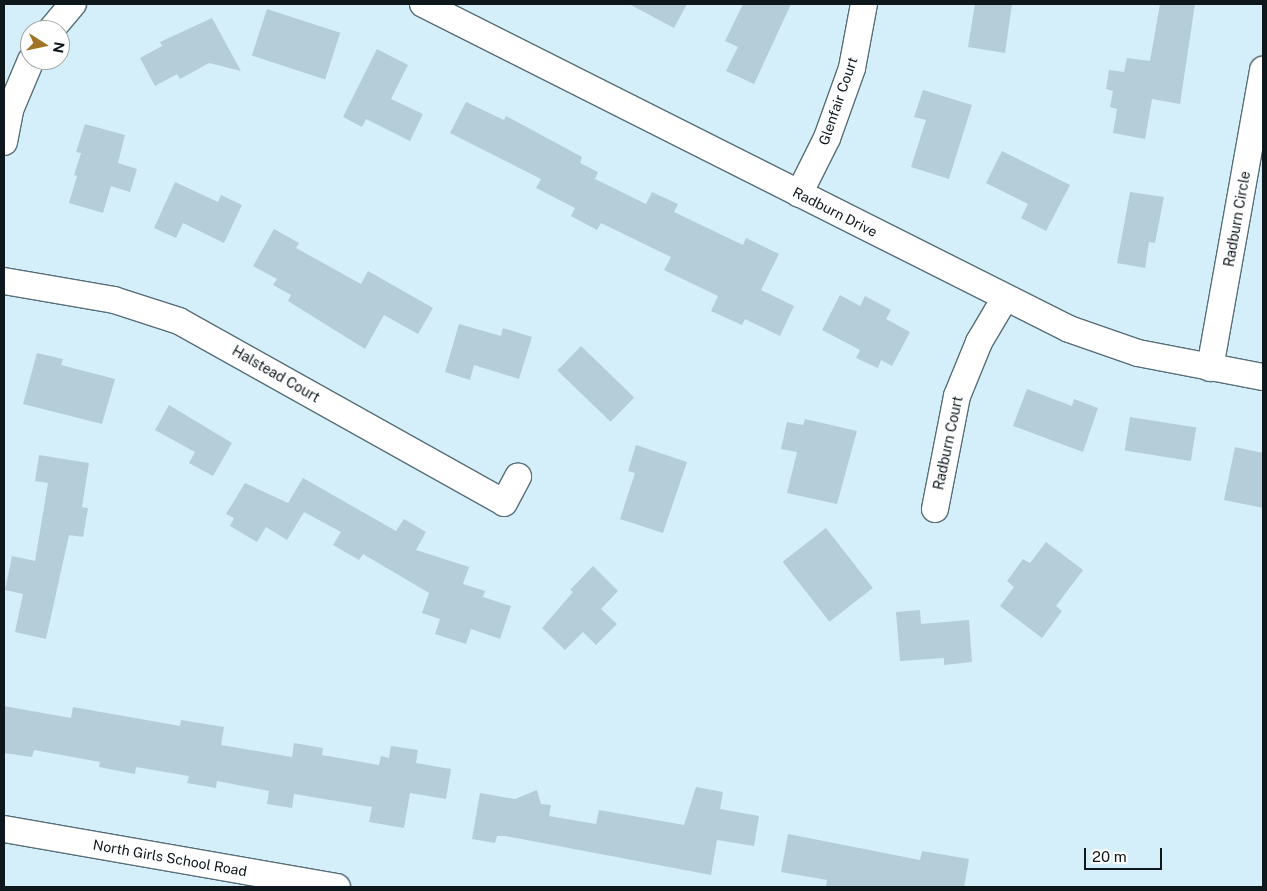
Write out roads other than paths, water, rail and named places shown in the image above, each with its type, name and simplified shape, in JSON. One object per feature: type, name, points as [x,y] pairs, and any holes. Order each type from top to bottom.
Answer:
[{"type":"street","points":[[59,20],[73,4]]},
{"type":"street","name":"Radburn Drive","points":[[423,4],[1005,298],[1091,338],[1138,353],[1263,378]]},
{"type":"street","name":"Glenfair Court","points":[[799,194],[827,138],[852,68],[864,4]]},
{"type":"street","points":[[4,142],[10,110],[27,70]]},
{"type":"street","name":"Radburn Circle","points":[[1210,368],[1263,70]]},
{"type":"street","name":"Halstead Court","points":[[4,281],[114,300],[179,321],[504,503],[518,477]]},
{"type":"street","name":"Radburn Court","points":[[935,509],[957,396],[979,342],[1005,298]]},
{"type":"street","name":"North Girls School Road","points":[[4,829],[337,887]]}]
